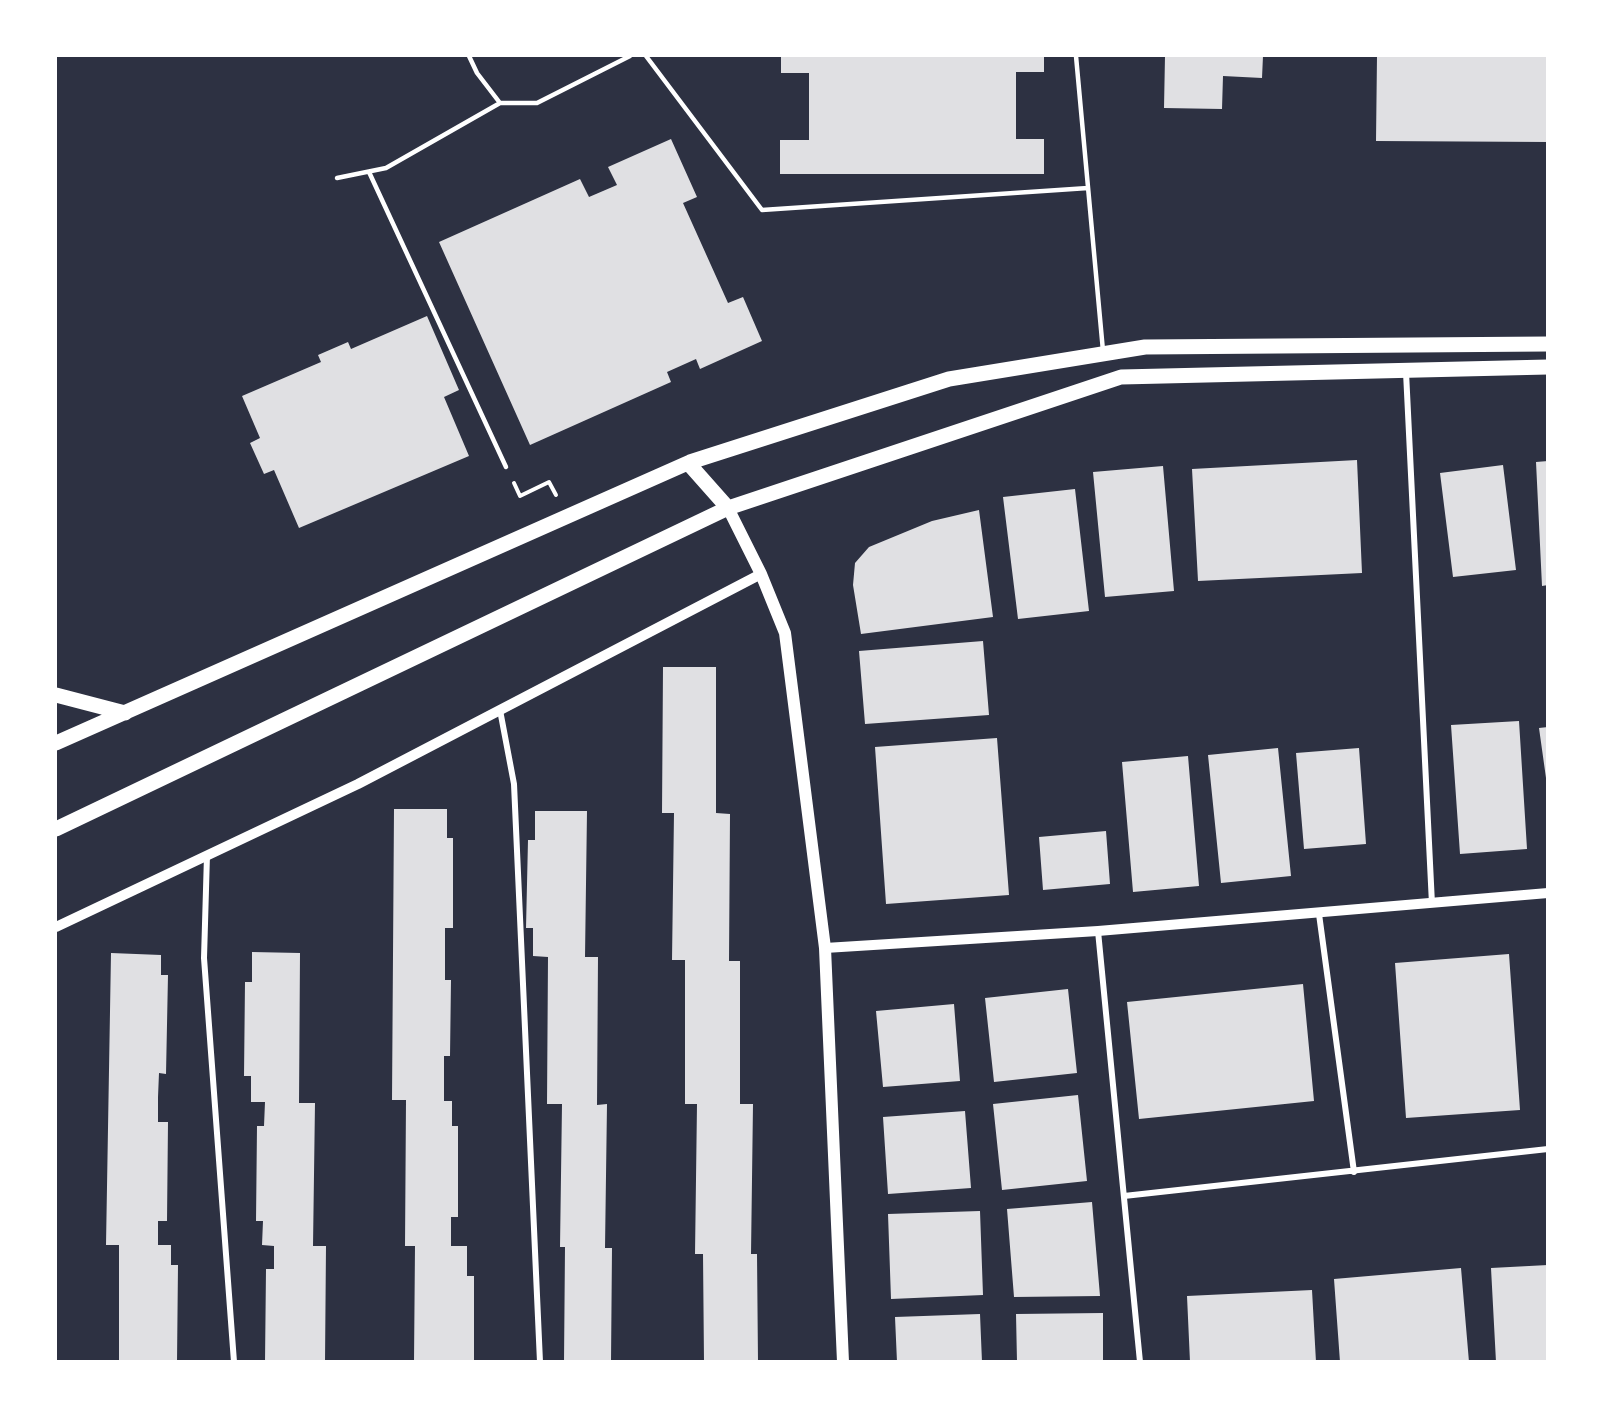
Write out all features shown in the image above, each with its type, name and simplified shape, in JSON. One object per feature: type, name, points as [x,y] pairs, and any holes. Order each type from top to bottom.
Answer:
[{"type":"main road","points":[[56,743],[689,464],[949,379],[1144,347],[1548,344]]},
{"type":"main road","points":[[56,829],[728,508],[1121,377],[1548,367]]},
{"type":"main road","points":[[689,464],[728,508],[761,574],[784,633],[825,948],[843,1362]]},
{"type":"main road","points":[[56,696],[125,713]]},
{"type":"street","points":[[1406,370],[1432,904]]},
{"type":"street","points":[[56,927],[358,784],[761,574]]},
{"type":"street","points":[[500,710],[514,784],[540,1362]]},
{"type":"street","points":[[207,854],[204,958],[234,1362]]},
{"type":"street","points":[[825,948],[1098,931],[1548,893]]},
{"type":"street","points":[[1319,914],[1354,1172]]},
{"type":"street","points":[[1098,931],[1140,1362]]},
{"type":"street","points":[[1124,1196],[1548,1149]]},
{"type":"lane","points":[[469,56],[477,73],[500,103]]},
{"type":"lane","points":[[337,178],[386,168],[500,103],[537,103],[630,56]]},
{"type":"lane","points":[[646,56],[762,210],[1088,188]]},
{"type":"lane","points":[[1076,56],[1103,354]]},
{"type":"lane","points":[[369,171],[506,467]]},
{"type":"path","points":[[506,467],[520,496],[549,482],[566,518]]},
{"type":"building","points":[[781,56],[1044,56],[1044,72],[1016,72],[1016,139],[1044,139],[1044,174],[780,174],[780,140],[809,140],[809,73],[781,73]]},
{"type":"building","points":[[1165,56],[1263,56],[1262,78],[1223,76],[1222,109],[1164,108]]},
{"type":"building","points":[[1377,56],[1548,57],[1548,142],[1376,141]]},
{"type":"building","points":[[671,139],[697,197],[683,203],[728,303],[743,297],[762,341],[700,369],[696,359],[667,372],[671,382],[530,445],[439,242],[580,179],[589,197],[617,185],[608,167]]},
{"type":"building","points":[[427,316],[459,390],[444,397],[469,456],[299,528],[274,470],[264,474],[250,443],[260,438],[242,396],[321,362],[318,355],[348,342],[351,349]]},
{"type":"building","points":[[1357,460],[1362,573],[1198,581],[1192,469]]},
{"type":"building","points":[[1548,461],[1548,585],[1542,586],[1536,462]]},
{"type":"building","points":[[1503,465],[1516,570],[1453,577],[1440,473]]},
{"type":"building","points":[[1163,466],[1174,591],[1105,597],[1093,472]]},
{"type":"building","points":[[1075,489],[1089,611],[1018,619],[1003,497]]},
{"type":"building","points":[[979,510],[993,617],[861,634],[853,585],[855,563],[869,547],[932,521]]},
{"type":"building","points":[[983,641],[989,715],[865,724],[859,651]]},
{"type":"building","points":[[663,667],[716,667],[716,813],[730,814],[729,961],[740,961],[740,1104],[753,1104],[751,1254],[757,1254],[758,1362],[704,1362],[703,1254],[695,1254],[697,1104],[685,1104],[685,960],[672,960],[674,813],[662,813]]},
{"type":"building","points":[[1519,721],[1527,849],[1460,854],[1451,725]]},
{"type":"building","points":[[1548,727],[1548,778],[1546,778],[1539,728]]},
{"type":"building","points":[[997,738],[1009,895],[886,904],[875,747]]},
{"type":"building","points":[[1278,748],[1291,876],[1221,883],[1208,755]]},
{"type":"building","points":[[1359,748],[1366,844],[1304,849],[1296,753]]},
{"type":"building","points":[[1188,756],[1199,886],[1133,892],[1122,762]]},
{"type":"building","points":[[394,809],[447,809],[447,838],[453,838],[453,928],[445,928],[445,980],[451,980],[450,1056],[444,1056],[444,1101],[452,1101],[452,1126],[458,1126],[458,1217],[451,1217],[451,1246],[467,1246],[467,1276],[474,1276],[474,1362],[414,1362],[415,1246],[405,1246],[406,1100],[392,1100]]},
{"type":"building","points":[[535,811],[587,811],[585,957],[598,957],[597,1105],[607,1104],[605,1248],[612,1248],[611,1362],[564,1362],[565,1247],[560,1247],[562,1104],[547,1104],[548,957],[533,956],[533,928],[526,928],[528,840],[535,840]]},
{"type":"building","points":[[1106,831],[1110,884],[1043,890],[1039,837]]},
{"type":"building","points":[[252,952],[300,953],[299,1103],[315,1103],[313,1246],[326,1246],[325,1362],[265,1362],[266,1269],[274,1269],[274,1246],[262,1245],[263,1221],[256,1221],[257,1126],[264,1126],[265,1102],[251,1102],[251,1076],[244,1076],[245,982],[252,982]]},
{"type":"building","points":[[111,953],[161,955],[161,975],[168,975],[166,1074],[159,1073],[158,1097],[158,1122],[168,1122],[167,1221],[158,1221],[158,1245],[171,1245],[171,1265],[178,1265],[177,1362],[119,1362],[119,1245],[106,1245]]},
{"type":"building","points":[[1509,954],[1520,1110],[1406,1118],[1395,963]]},
{"type":"building","points":[[1303,984],[1314,1101],[1139,1119],[1127,1002]]},
{"type":"building","points":[[1068,989],[1077,1073],[994,1082],[985,998]]},
{"type":"building","points":[[954,1004],[960,1081],[883,1087],[876,1011]]},
{"type":"building","points":[[1078,1095],[1087,1181],[1002,1190],[993,1104]]},
{"type":"building","points":[[965,1111],[971,1188],[888,1194],[883,1117]]},
{"type":"building","points":[[1092,1202],[1100,1296],[1014,1297],[1007,1209]]},
{"type":"building","points":[[980,1211],[983,1295],[891,1299],[888,1214]]},
{"type":"building","points":[[1548,1265],[1548,1362],[1496,1362],[1491,1268]]},
{"type":"building","points":[[1461,1268],[1469,1362],[1340,1362],[1334,1279]]},
{"type":"building","points":[[1312,1290],[1316,1362],[1190,1362],[1187,1296]]},
{"type":"building","points":[[1103,1313],[1103,1362],[1017,1362],[1016,1314]]},
{"type":"building","points":[[980,1314],[982,1362],[897,1362],[895,1317]]}]
